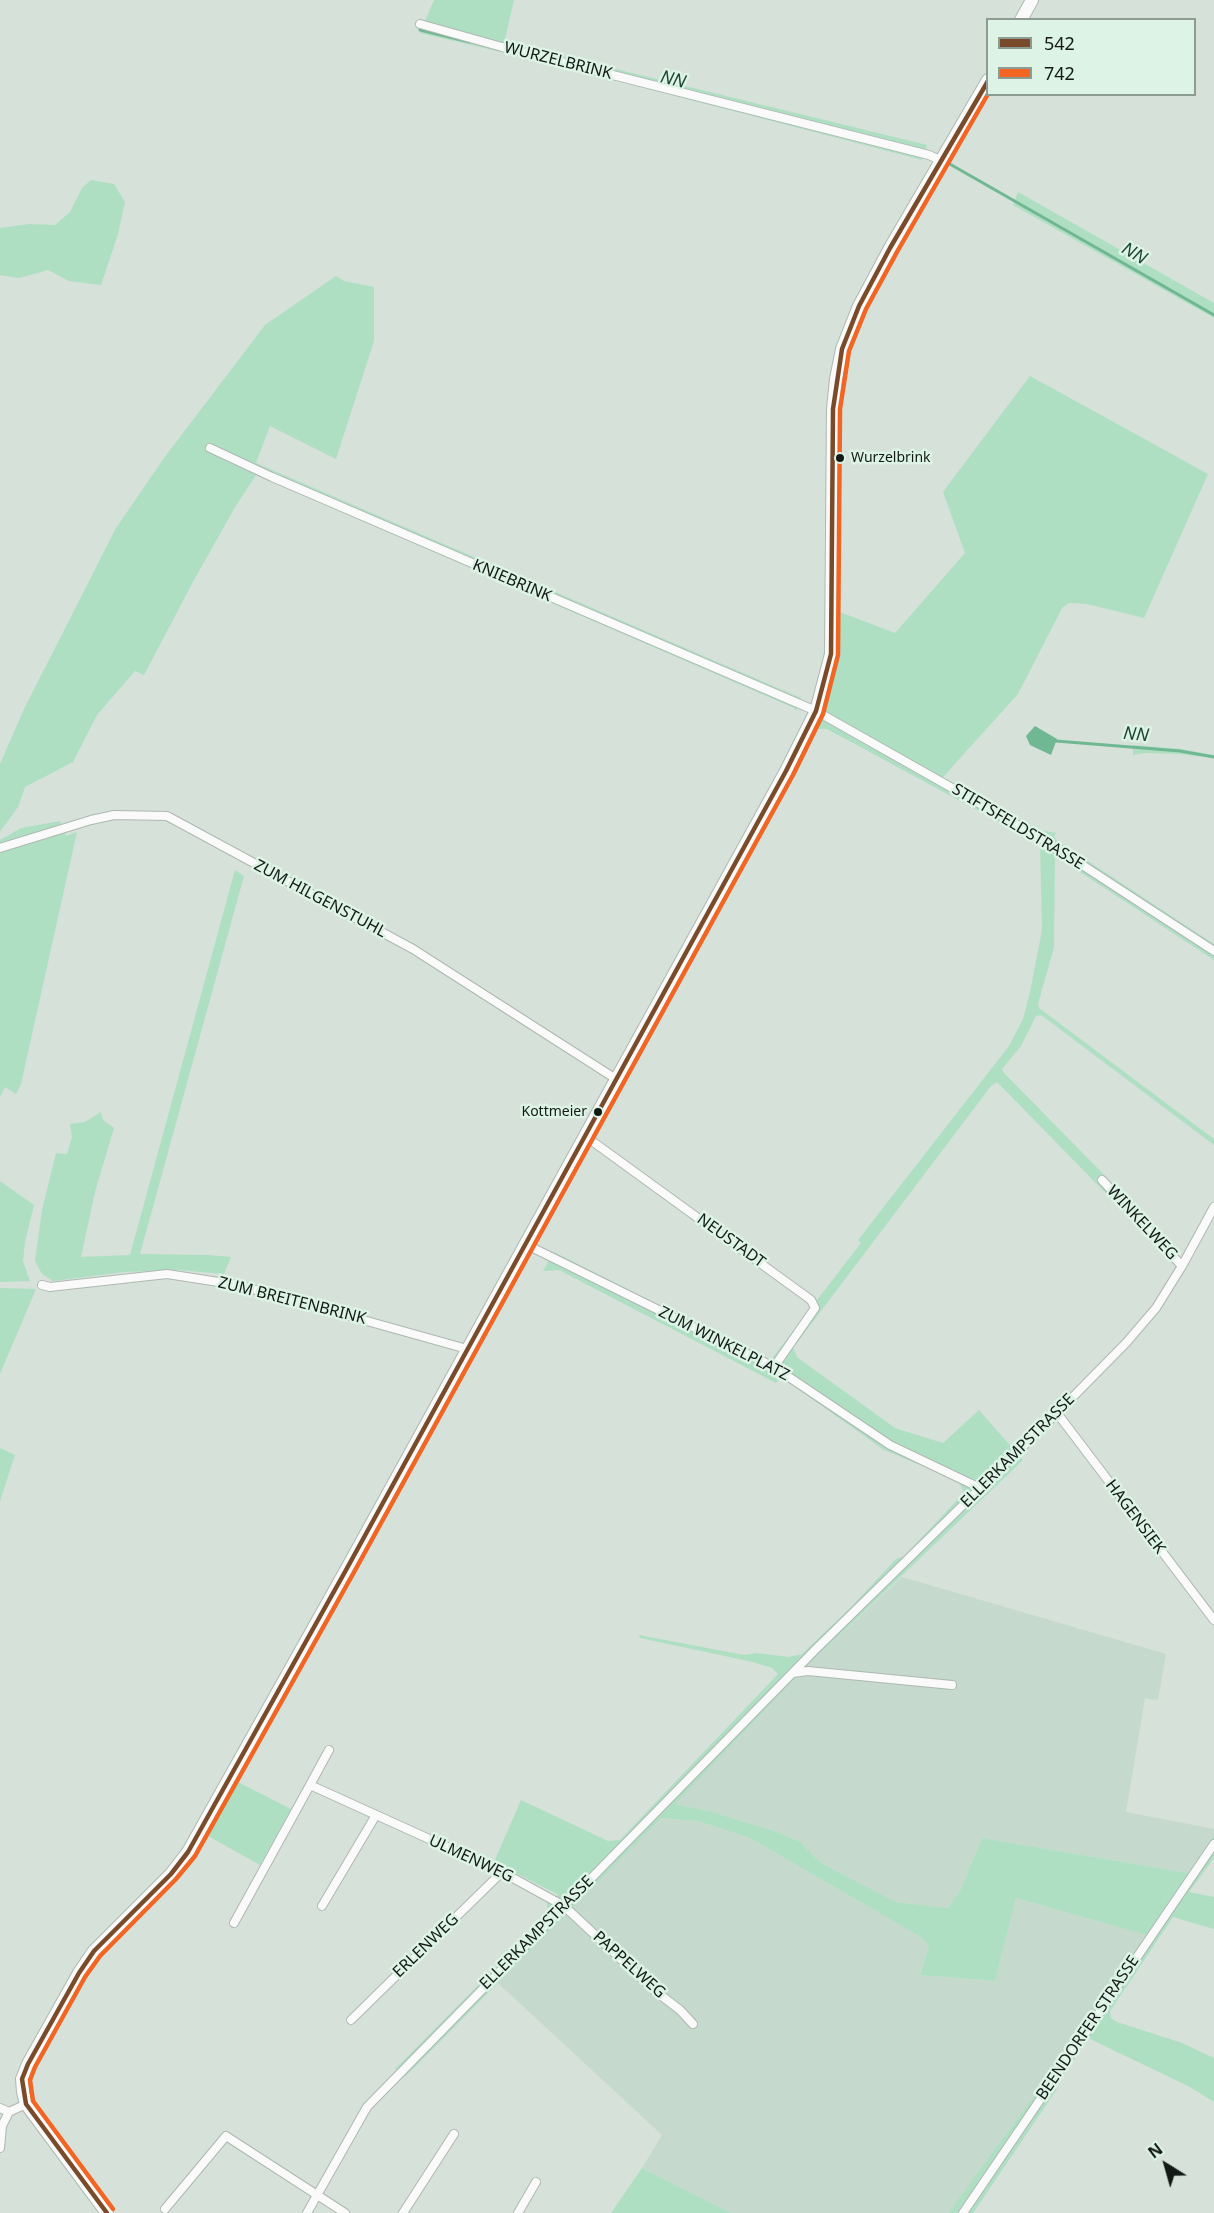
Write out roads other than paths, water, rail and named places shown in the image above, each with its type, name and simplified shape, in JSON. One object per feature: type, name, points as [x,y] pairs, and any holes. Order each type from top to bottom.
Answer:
[{"type":"main road","points":[[1022,18],[1032,0]]},
{"type":"main road","points":[[107,2213],[26,2104],[22,2079],[28,2064],[79,1973],[94,1951],[171,1874],[188,1852],[786,771],[816,711],[831,654],[833,409],[842,349],[859,306],[986,82]]},
{"type":"street","name":"WURZELBRINK","points":[[420,24],[501,47],[917,152],[940,160]]},
{"type":"street","name":"KNIEBRINK","points":[[210,448],[282,482],[816,711]]},
{"type":"street","name":"STIFTSFELDSTRASSE","points":[[816,711],[1044,840],[1214,951]]},
{"type":"street","name":"ZUM HILGENSTUHL","points":[[0,848],[114,815],[167,816],[412,949],[616,1078]]},
{"type":"street","name":"NEUSTADT","points":[[585,1136],[811,1300],[815,1308],[774,1367]]},
{"type":"street","name":"WINKELWEG","points":[[1102,1180],[1182,1266]]},
{"type":"street","name":"ELLERKAMPSTRASSE","points":[[307,2213],[367,2107],[793,1673],[1126,1343],[1156,1308],[1214,1207]]},
{"type":"street","name":"ZUM WINKELPLATZ","points":[[525,1244],[774,1367],[890,1445],[980,1488]]},
{"type":"street","name":"ZUM BREITENBRINK","points":[[42,1285],[50,1287],[167,1274],[238,1285],[467,1348]]},
{"type":"street","name":"HAGENSIEK","points":[[1057,1413],[1214,1620]]},
{"type":"street","points":[[793,1673],[808,1671],[952,1685]]},
{"type":"street","points":[[234,1923],[329,1749]]},
{"type":"street","name":"ULMENWEG","points":[[310,1785],[502,1872],[564,1906]]},
{"type":"street","points":[[322,1906],[376,1815]]},
{"type":"street","name":"BEENDORFER STRASSE","points":[[963,2213],[1214,1844]]},
{"type":"street","name":"ERLENWEG","points":[[351,2020],[502,1872]]},
{"type":"street","name":"PAPPELWEG","points":[[564,1906],[693,2024]]},
{"type":"street","points":[[0,2148],[4,2110],[26,2104]]},
{"type":"street","points":[[403,2213],[454,2134]]},
{"type":"street","points":[[165,2209],[226,2136],[345,2213]]},
{"type":"street","points":[[518,2213],[536,2182]]},
{"type":"waterway","name":"NN","points":[[420,30],[470,42]]},
{"type":"waterway","name":"NN","points":[[948,163],[1214,315]]},
{"type":"waterway","name":"NN","points":[[1056,741],[1180,751],[1214,757]]},
{"type":"place","name":"Wurzelbrink","points":[[840,458]]},
{"type":"place","name":"Kottmeier","points":[[598,1112]]}]
